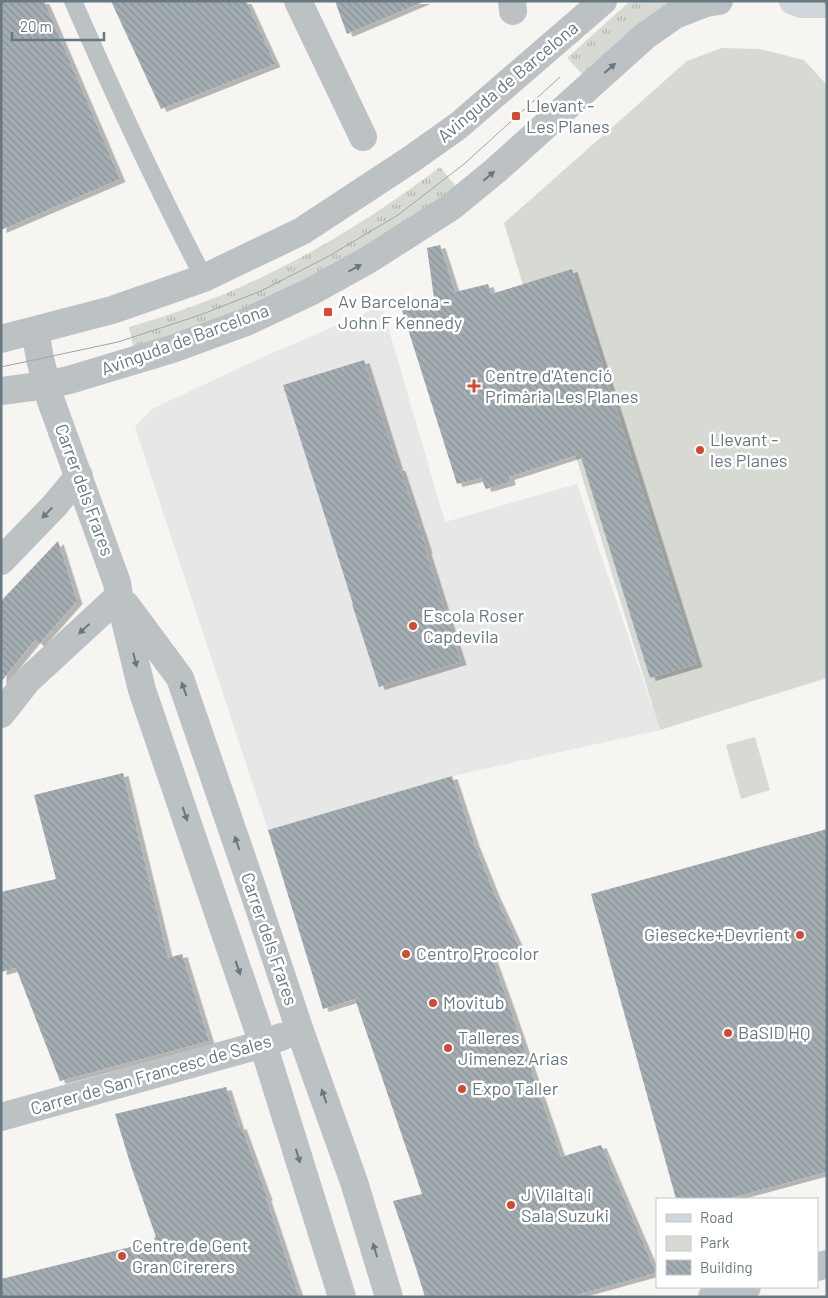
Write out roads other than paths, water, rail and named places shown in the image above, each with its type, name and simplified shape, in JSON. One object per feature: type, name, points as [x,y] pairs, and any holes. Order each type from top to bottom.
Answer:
[{"type":"street","points":[[298,1],[363,137]]},
{"type":"street","name":"Avinguda de Barcelona","points":[[1,339],[112,310],[204,278],[302,231],[458,126],[603,1]]},
{"type":"street","name":"Avinguda de Barcelona","points":[[1,391],[47,386],[172,349],[246,322],[312,291],[368,260],[451,208],[495,171],[645,36],[675,15],[706,3],[719,1]]},
{"type":"street","points":[[793,1],[801,4],[826,5]]},
{"type":"street","name":"Carrer dels Frares","points":[[35,330],[51,401],[117,583],[142,690],[263,1044],[342,1297]]},
{"type":"street","points":[[1,561],[55,505],[79,476]]},
{"type":"street","points":[[1,714],[27,681],[119,596]]},
{"type":"street","name":"Carrer dels Frares","points":[[119,596],[180,678],[300,1031],[354,1182],[389,1297]]},
{"type":"street","name":"Carrer de San Francesc de Sales","points":[[1,1118],[263,1044],[300,1031]]},
{"type":"street","points":[[712,1297],[744,1288]]},
{"type":"lane","points":[[73,1],[182,236],[204,278]]},
{"type":"tram line","points":[[824,1],[827,8]]},
{"type":"tram line","points":[[1,367],[118,342],[200,315],[261,291],[329,256],[398,215],[464,164],[560,77]]},
{"type":"place","name":"Llevant - Les Planes","points":[[516,116]]},
{"type":"place","name":"Av Barcelona - John F Kennedy","points":[[328,312]]},
{"type":"place","name":"Centre d'Atenció Primària Les Planes","points":[[474,386]]},
{"type":"place","name":"Llevant - les Planes","points":[[700,450]]},
{"type":"place","name":"Escola Roser Capdevila","points":[[413,626]]},
{"type":"place","name":"Giesecke+Devrient","points":[[800,935]]},
{"type":"place","name":"Centro Procolor","points":[[406,954]]},
{"type":"place","name":"Movitub","points":[[433,1003]]},
{"type":"place","name":"BaSID HQ","points":[[728,1033]]},
{"type":"place","name":"Talleres Jimenez Arias","points":[[448,1048]]},
{"type":"place","name":"Expo Taller","points":[[462,1089]]},
{"type":"place","name":"J Vilalta i Sala Suzuki","points":[[511,1205]]},
{"type":"place","name":"Centre de Gent Gran Cirerers","points":[[122,1256]]}]
